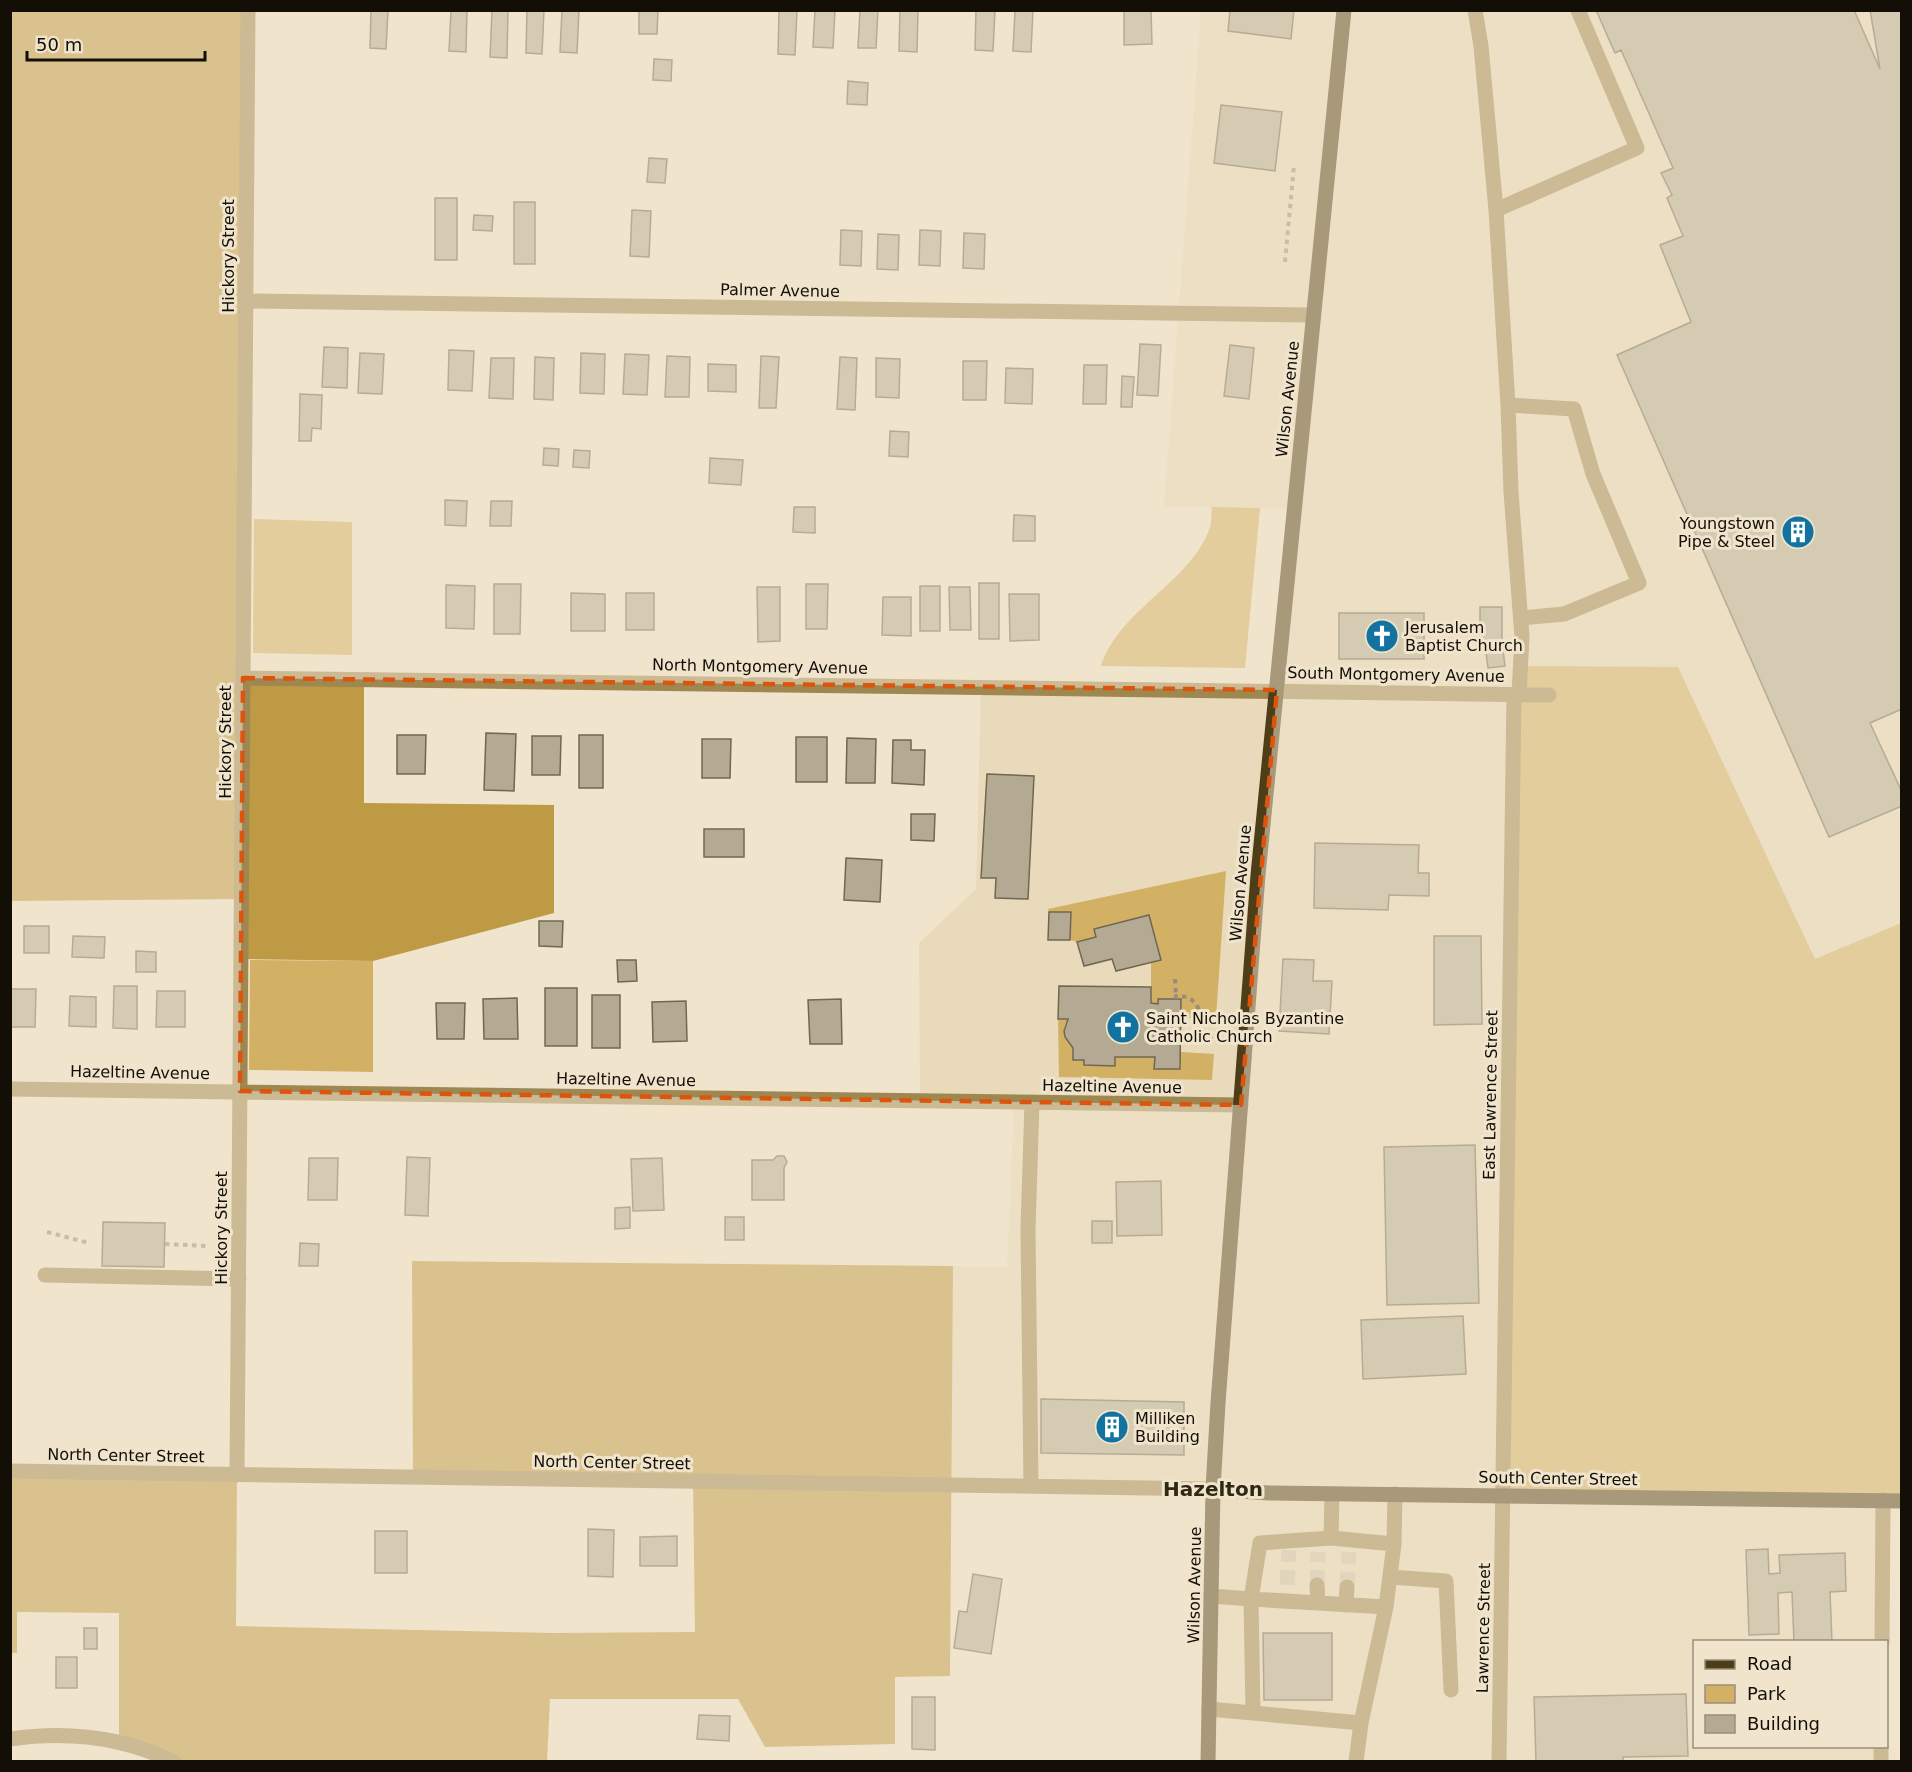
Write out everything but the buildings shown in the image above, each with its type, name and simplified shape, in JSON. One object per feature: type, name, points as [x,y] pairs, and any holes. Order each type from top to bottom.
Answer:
[{"type":"main road","name":"Wilson Avenue","points":[[1208,1761],[1218,1403],[1258,875],[1344,10]]},
{"type":"main road","name":"South Center Street","points":[[1214,1489],[1269,1493],[1902,1501]]},
{"type":"street","name":"Hickory Street","points":[[237,1475],[248,10]]},
{"type":"street","name":"East Lawrence Street","points":[[1475,10],[1481,46],[1496,210],[1509,405],[1511,492],[1522,637],[1516,694],[1503,1496]]},
{"type":"street","points":[[1496,210],[1637,148],[1578,10]]},
{"type":"street","name":"Palmer Avenue","points":[[246,301],[1313,315]]},
{"type":"street","points":[[1509,405],[1574,409],[1593,474],[1639,584],[1564,614],[1521,618]]},
{"type":"street","name":"North Montgomery Avenue","points":[[243,678],[1277,690]]},
{"type":"street","name":"South Montgomery Avenue","points":[[1277,690],[1549,695]]},
{"type":"street","name":"Hazeltine Avenue","points":[[10,1089],[1241,1105]]},
{"type":"street","points":[[1031,1486],[1028,1229],[1032,1102]]},
{"type":"street","points":[[45,1275],[239,1279]]},
{"type":"street","name":"North Center Street","points":[[10,1471],[1214,1489]]},
{"type":"street","points":[[1322,1543],[1332,1494]]},
{"type":"street","points":[[1356,1761],[1361,1723],[1386,1607],[1394,1544],[1395,1494]]},
{"type":"street","name":"Lawrence Street","points":[[1499,1761],[1503,1496]]},
{"type":"street","points":[[1882,1640],[1883,1500]]},
{"type":"street","points":[[1253,1713],[1251,1599],[1260,1543],[1289,1546],[1322,1543],[1350,1546],[1394,1544]]},
{"type":"street","points":[[1390,1577],[1446,1581],[1451,1690]]},
{"type":"street","points":[[1286,1601],[1287,1585]]},
{"type":"street","points":[[1317,1586],[1318,1604]]},
{"type":"street","points":[[1346,1605],[1347,1587]]},
{"type":"street","points":[[1211,1596],[1386,1607]]},
{"type":"street","points":[[1209,1709],[1361,1723]]},
{"type":"street","points":[[10,1739],[57,1734],[88,1737],[119,1742],[174,1761]]},
{"type":"path","points":[[1285,262],[1294,165]]},
{"type":"path","points":[[1175,979],[1176,998],[1188,997],[1199,1007],[1201,1036]]},
{"type":"path","points":[[1180,1036],[1219,1036]]},
{"type":"path","points":[[47,1232],[89,1243]]},
{"type":"path","points":[[165,1244],[207,1246]]},
{"type":"highlighted area","points":[[243,678],[1277,690],[1241,1105],[240,1091]]},
{"type":"shaded area","points":[[10,11],[248,11],[243,677],[364,679],[364,803],[554,805],[554,913],[373,961],[241,959],[241,899],[11,901]]},
{"type":"shaded area","points":[[1201,11],[1901,11],[1901,923],[1815,959],[1678,667],[1883,1500],[1882,1640],[1693,1640],[1693,1748],[1881,1748],[1881,1761],[1208,1761],[1213,1489],[951,1485],[953,1266],[1007,1267],[1014,1103],[920,1101],[919,943],[976,889],[981,687],[1276,690],[1294,509],[1164,506]]},
{"type":"shaded area","points":[[412,1261],[953,1266],[950,1676],[895,1677],[895,1744],[765,1747],[738,1699],[550,1699],[547,1761],[174,1761],[119,1742],[119,1613],[17,1612],[17,1653],[11,1653],[11,1471],[237,1475],[236,1626],[552,1633],[695,1632],[693,1481],[413,1477]]},
{"type":"green space","points":[[1212,507],[1260,508],[1245,668],[1101,666],[1110,646],[1123,628],[1187,565],[1200,548],[1210,527]]},
{"type":"green space","points":[[254,519],[352,522],[352,655],[253,653]]},
{"type":"green space","points":[[1520,666],[1678,667],[1815,959],[1901,923],[1901,1501],[1503,1495]]},
{"type":"green space","points":[[1226,871],[1216,1018],[1181,1018],[1181,999],[1159,999],[1158,1004],[1151,1003],[1151,962],[1161,959],[1149,915],[1094,929],[1096,937],[1077,942],[1070,940],[1070,912],[1049,912],[1048,909]]},
{"type":"green space","points":[[250,960],[373,961],[373,1072],[249,1070]]},
{"type":"green space","points":[[1058,1019],[1068,1019],[1064,1032],[1073,1048],[1073,1060],[1084,1060],[1084,1065],[1114,1066],[1115,1057],[1155,1057],[1155,1069],[1180,1069],[1181,1052],[1214,1054],[1212,1080],[1059,1077]]},
{"type":"tunnel","points":[[1287,1585],[1289,1550]]},
{"type":"tunnel","points":[[1317,1585],[1318,1552]]},
{"type":"tunnel","points":[[1347,1587],[1349,1552]]},
{"type":"place","name":"Youngstown Pipe & Steel","points":[[1798,532]]},
{"type":"place","name":"Jerusalem Baptist Church","points":[[1382,636]]},
{"type":"place","name":"Saint Nicholas Byzantine Catholic Church","points":[[1123,1027]]},
{"type":"place","name":"Milliken Building","points":[[1112,1427]]},
{"type":"district","name":"Hazelton","points":[[1213,1489]]}]
